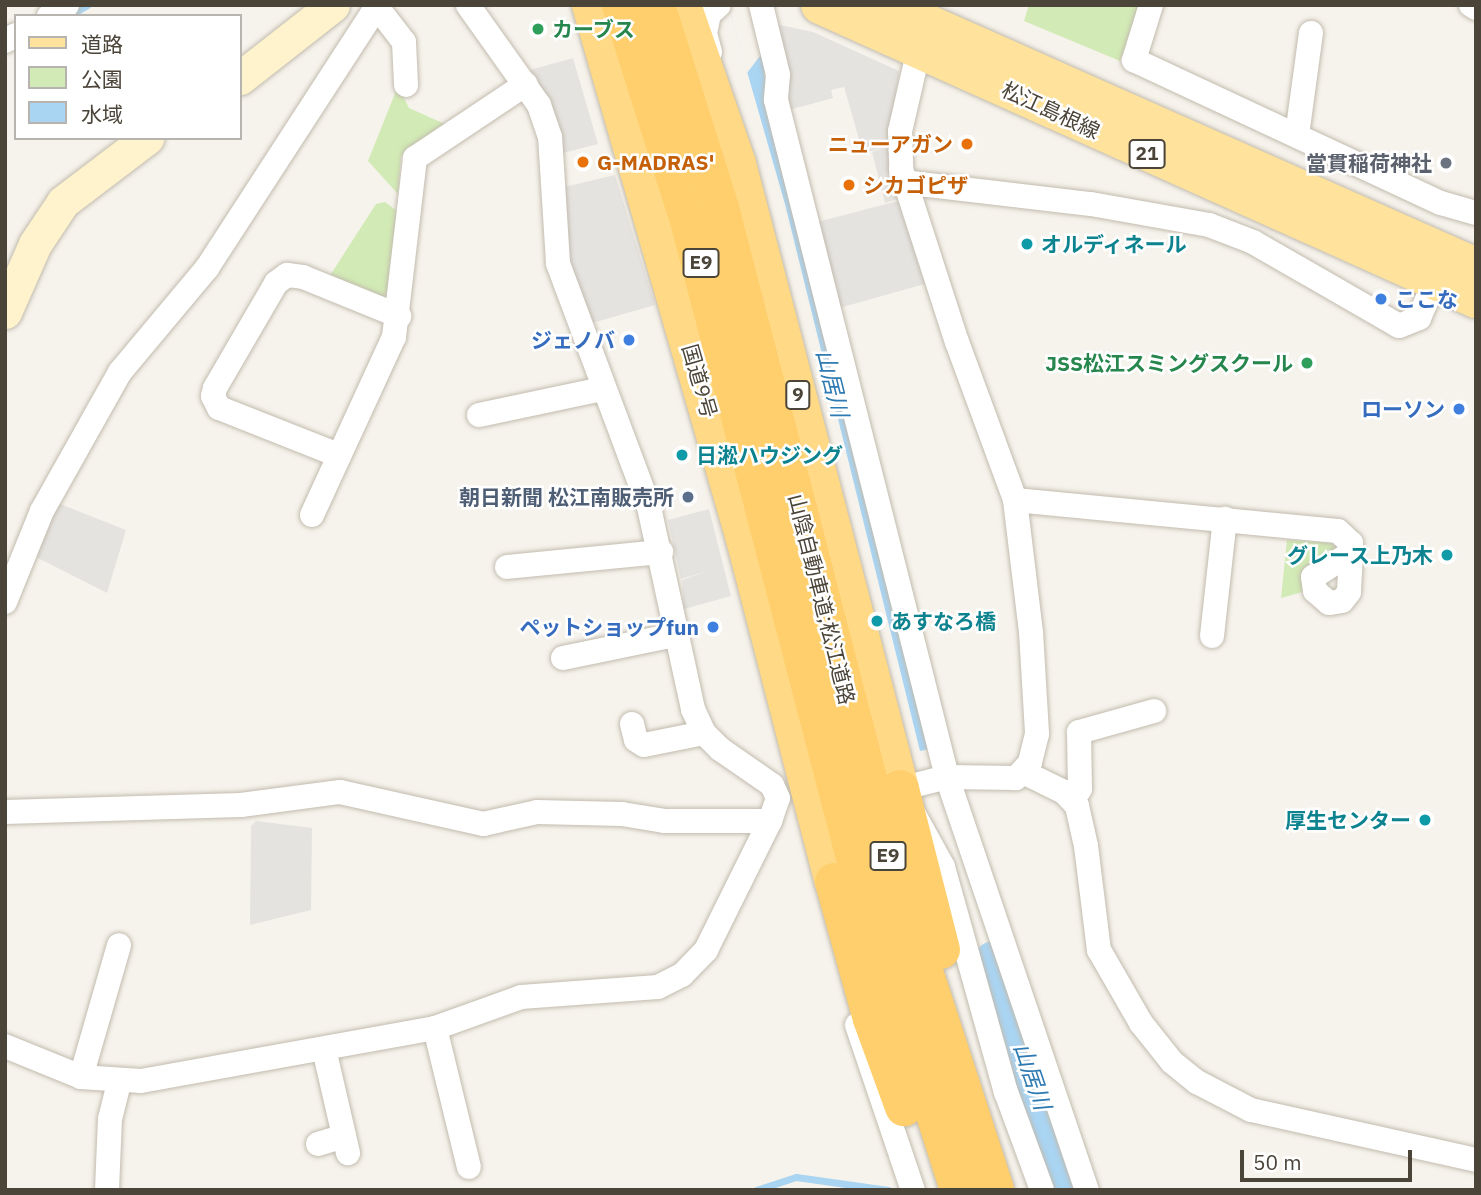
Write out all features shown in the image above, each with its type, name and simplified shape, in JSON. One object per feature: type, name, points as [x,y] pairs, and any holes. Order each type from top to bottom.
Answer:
[{"type":"highway","name":"国道9号","points":[[591,5],[712,422],[786,803],[834,881]]},
{"type":"highway","name":"山陰自動車道;松江道路","points":[[621,5],[785,521],[894,879],[995,1190]]},
{"type":"highway","name":"山陰自動車道;松江道路","points":[[656,5],[720,208],[864,892],[959,1190]]},
{"type":"highway","name":"9","points":[[682,5],[737,164],[900,789]]},
{"type":"highway","points":[[900,789],[939,941],[1013,1190]]},
{"type":"highway","points":[[834,881],[872,1019],[937,1190]]},
{"type":"main road","points":[[242,76],[333,5]]},
{"type":"main road","name":"松江島根線","points":[[886,5],[1435,281],[1476,299]]},
{"type":"main road","name":"松江島根線","points":[[833,11],[925,26],[1476,267]]},
{"type":"main road","points":[[5,312],[35,244],[63,202],[144,140]]},
{"type":"street","points":[[468,5],[526,84],[539,105],[550,137],[558,263],[602,389],[649,507],[661,552],[675,635],[693,709],[704,733],[772,785],[786,803]]},
{"type":"street","points":[[719,5],[709,15],[705,33],[737,164]]},
{"type":"street","points":[[761,5],[778,75],[776,100],[947,777],[1087,1190]]},
{"type":"street","points":[[800,5],[833,11]]},
{"type":"street","points":[[1152,5],[1133,60],[1441,203],[1476,214]]},
{"type":"street","points":[[1471,5],[1476,8]]},
{"type":"street","points":[[5,602],[42,511],[120,372],[207,268],[363,21],[377,6],[404,42],[406,85]]},
{"type":"street","points":[[925,26],[900,131],[903,182],[1015,500],[1031,632],[1037,734],[1025,773]]},
{"type":"street","points":[[1297,135],[1311,33]]},
{"type":"street","points":[[312,514],[394,337],[399,316],[415,158],[526,84]]},
{"type":"street","points":[[903,182],[1091,204],[1209,225],[1253,242],[1399,326],[1419,318],[1435,281]]},
{"type":"street","points":[[338,455],[219,408],[213,396],[215,388],[276,283],[287,275],[303,277],[399,316]]},
{"type":"street","points":[[479,415],[602,389]]},
{"type":"street","points":[[1015,500],[1338,531],[1348,537],[1350,553]]},
{"type":"street","points":[[1212,636],[1225,519]]},
{"type":"street","points":[[507,567],[661,552]]},
{"type":"street","points":[[563,658],[675,635]]},
{"type":"street","points":[[1073,800],[1080,789],[1079,732],[1154,711]]},
{"type":"street","points":[[632,724],[636,740],[644,745],[704,733]]},
{"type":"street","points":[[1042,1190],[1006,1093],[943,867],[900,789],[947,777],[1006,780],[1025,773],[1073,800],[1086,846],[1099,950],[1141,1023],[1172,1062],[1197,1082],[1251,1110],[1476,1160]]},
{"type":"street","points":[[5,811],[241,805],[340,792],[483,824],[537,811],[622,814],[665,821],[786,803]]},
{"type":"street","points":[[5,1046],[81,1077],[119,1083],[435,1028],[521,997],[634,992],[682,975],[716,935],[786,803]]},
{"type":"street","points":[[834,881],[850,1000],[870,1074],[913,1190]]},
{"type":"street","points":[[81,1077],[119,945]]},
{"type":"street","points":[[435,1028],[469,1167]]},
{"type":"street","points":[[318,1144],[346,1145],[324,1049]]},
{"type":"street","points":[[107,1190],[110,1119],[119,1083]]},
{"type":"green space","points":[[1029,5],[1142,5],[1120,61],[1024,21]]},
{"type":"green space","points":[[398,86],[409,108],[447,125],[401,156],[398,194],[368,161]]},
{"type":"green space","points":[[385,202],[397,211],[390,292],[382,297],[329,277],[376,204]]},
{"type":"green space","points":[[1287,540],[1331,543],[1337,548],[1306,591],[1281,598]]},
{"type":"shaded area","points":[[771,23],[813,32],[899,71],[888,147],[898,199],[885,203],[872,152],[883,148],[863,153],[844,87],[831,90],[833,98],[789,110],[789,79]]},
{"type":"shaded area","points":[[573,58],[598,144],[563,153],[548,101],[530,70]]},
{"type":"shaded area","points":[[615,175],[655,305],[589,324],[567,250],[564,187]]},
{"type":"shaded area","points":[[898,201],[925,284],[839,308],[817,222]]},
{"type":"shaded area","points":[[55,502],[126,530],[107,593],[34,556]]},
{"type":"shaded area","points":[[709,509],[731,596],[684,609],[682,580],[708,571],[681,579],[668,520]]},
{"type":"shaded area","points":[[256,821],[312,828],[311,910],[250,925],[251,826]]},
{"type":"water","points":[[728,5],[772,70],[764,73],[933,748],[920,751],[785,204]]},
{"type":"pier","points":[[728,5],[754,5],[766,48],[747,73]]},
{"type":"waterway","points":[[72,14],[87,5]]},
{"type":"waterway","name":"山居川","points":[[994,962],[1072,1190]]},
{"type":"waterway","points":[[756,1190],[796,1177],[888,1190]]},
{"type":"place","name":"カーブス","points":[[538,29]]},
{"type":"place","name":"ニューアガン","points":[[967,144]]},
{"type":"place","name":"G-MADRAS'","points":[[583,162]]},
{"type":"place","name":"當貫稲荷神社","points":[[1446,163]]},
{"type":"place","name":"シカゴピザ","points":[[849,185]]},
{"type":"place","name":"オルディネール","points":[[1027,244]]},
{"type":"place","name":"ここな","points":[[1381,299]]},
{"type":"place","name":"ジェノバ","points":[[629,340]]},
{"type":"place","name":"JSS松江スミングスクール","points":[[1307,363]]},
{"type":"place","name":"ローソン","points":[[1459,409]]},
{"type":"place","name":"日淞ハウジング","points":[[682,455]]},
{"type":"place","name":"朝日新聞 松江南販売所","points":[[688,497]]},
{"type":"place","name":"グレース上乃木","points":[[1447,555]]},
{"type":"place","name":"あすなろ橋","points":[[877,621]]},
{"type":"place","name":"ペットショップfun","points":[[713,627]]},
{"type":"place","name":"厚生センター","points":[[1425,820]]}]
